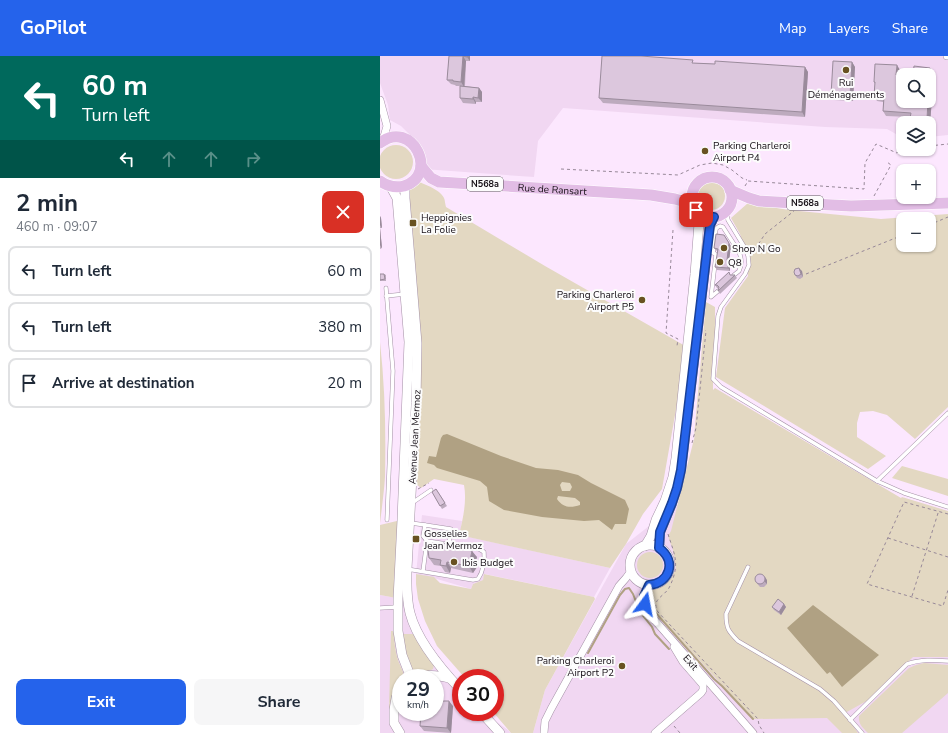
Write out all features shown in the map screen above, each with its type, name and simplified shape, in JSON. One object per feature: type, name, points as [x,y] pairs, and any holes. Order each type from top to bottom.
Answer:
[{"type":"main road","points":[[382,142],[390,138],[404,138],[410,141],[419,152],[421,166],[418,173],[409,183]]},
{"type":"main road","points":[[421,166],[431,178]]},
{"type":"main road","name":"N568a","points":[[693,190],[702,180],[708,177],[715,178],[722,180],[727,184],[730,190],[760,201]]},
{"type":"main road","name":"Rue de Ransart","points":[[409,183],[431,178],[439,182],[651,195],[675,199],[694,207]]},
{"type":"main road","points":[[380,181],[391,187]]},
{"type":"main road","name":"N568a","points":[[391,187],[398,187],[409,183]]},
{"type":"main road","points":[[693,190],[692,196],[694,207]]},
{"type":"main road","name":"Rue de Ransart","points":[[651,195],[674,194],[693,190]]},
{"type":"main road","points":[[727,209],[731,202],[730,190]]},
{"type":"main road","name":"N568a","points":[[694,207],[701,214],[707,217],[714,217],[721,215],[727,209],[738,203],[760,201],[851,206],[948,203]]},
{"type":"street","points":[[380,100],[387,126],[397,137]]},
{"type":"street","points":[[382,142],[387,126]]},
{"type":"street","name":"Avenue Jean Mermoz","points":[[409,183],[405,198],[417,343],[416,403],[407,569],[407,596],[410,613],[417,631],[434,658],[452,681]]},
{"type":"street","name":"Avenue Jean Mermoz","points":[[391,187],[397,198],[409,342],[398,607],[400,649],[408,669]]},
{"type":"street","points":[[645,546],[651,536],[665,500],[673,477],[676,458],[699,223],[694,207]]},
{"type":"street","points":[[659,548],[660,532],[672,503],[681,470],[708,286],[711,249],[710,225],[714,217]]},
{"type":"street","points":[[650,545],[659,548],[664,551],[669,560],[669,571],[667,576],[659,583],[649,585],[643,584],[633,576],[630,566],[632,557],[637,550],[645,546],[650,545]]},
{"type":"street","points":[[544,733],[545,721],[551,709],[619,586],[631,571]]},
{"type":"street","name":"Exit","points":[[649,585],[644,596],[645,604],[649,613],[754,733]]},
{"type":"street","points":[[655,733],[701,693],[704,685],[683,662],[660,625]]},
{"type":"street","points":[[444,677],[449,678]]},
{"type":"street","points":[[489,721],[500,733]]},
{"type":"street","points":[[394,723],[394,733]]},
{"type":"street","points":[[394,723],[400,733]]},
{"type":"lane","points":[[727,209],[728,220],[745,248],[748,256],[748,265],[745,274],[720,307],[713,379],[721,388],[877,481],[904,493],[948,507]]},
{"type":"lane","points":[[711,249],[716,229],[720,226],[723,227],[726,229],[741,256],[740,271],[734,275]]},
{"type":"lane","points":[[695,274],[708,286],[712,296],[718,291]]},
{"type":"lane","points":[[386,288],[393,371],[387,520]]},
{"type":"lane","points":[[386,296],[405,294]]},
{"type":"lane","points":[[877,481],[948,413]]},
{"type":"lane","points":[[411,499],[431,490]]},
{"type":"lane","points":[[410,522],[451,529],[448,544]]},
{"type":"lane","points":[[407,569],[473,580],[478,579],[481,575],[485,558],[484,552],[479,549],[427,541],[423,536],[424,524]]},
{"type":"lane","points":[[423,572],[427,541]]},
{"type":"lane","points":[[748,567],[726,614],[728,631],[738,641],[820,689],[834,701],[862,733]]},
{"type":"lane","points":[[380,608],[398,607]]},
{"type":"lane","points":[[850,720],[907,664],[925,660],[948,661]]},
{"type":"path","points":[[561,169],[678,176],[700,165],[712,163],[723,165],[748,181],[864,188],[866,163],[876,144],[896,153]]},
{"type":"path","points":[[936,145],[948,144]]},
{"type":"path","points":[[871,206],[872,198],[891,165],[887,162]]},
{"type":"path","points":[[745,187],[748,181]]},
{"type":"path","points":[[751,256],[765,234],[797,209]]},
{"type":"path","points":[[936,222],[948,217]]},
{"type":"path","points":[[673,230],[666,333],[678,339],[677,346],[687,347]]},
{"type":"path","points":[[806,274],[896,238]]},
{"type":"path","points":[[411,499],[429,482]]},
{"type":"path","points":[[948,514],[904,502],[867,584],[943,606],[948,590]]},
{"type":"path","points":[[912,597],[940,504]]},
{"type":"path","points":[[667,532],[676,558],[676,570],[668,590],[656,602],[656,608],[658,612],[758,719],[759,725],[764,733]]},
{"type":"path","points":[[887,538],[948,557]]},
{"type":"path","points":[[673,725],[680,733]]},
{"type":"shaded area","points":[[380,56],[948,56],[948,135],[936,136],[936,116],[896,116],[896,134],[887,129],[825,127],[563,108],[538,141],[534,177],[423,169],[422,147],[401,126],[390,120],[388,105],[380,83]]},
{"type":"shaded area","points":[[389,146],[403,146],[410,152],[413,159],[412,169],[403,178],[389,178],[380,169],[380,155]]},
{"type":"shaded area","points":[[413,180],[439,192],[444,198],[446,207],[545,266],[687,347],[662,489],[643,514],[610,568],[459,535],[465,504],[464,485],[434,479],[421,488],[412,481],[416,403],[405,198]]},
{"type":"shaded area","points":[[711,182],[721,186],[725,196],[721,206],[711,210],[701,206],[697,196],[701,186]]},
{"type":"shaded area","points":[[748,203],[789,210],[881,219],[896,218],[896,252],[936,252],[936,215],[948,214],[948,407],[915,439],[887,415],[873,411],[860,412],[857,423],[857,437],[886,456],[868,469],[716,377],[725,308],[748,276],[747,258],[740,234],[731,218]]},
{"type":"shaded area","points":[[706,302],[715,307],[713,390],[715,388],[901,498],[902,497],[948,511],[948,657],[913,657],[872,698],[845,713],[858,733],[842,733],[827,718],[753,719],[658,615],[649,601],[650,591],[665,584],[676,570],[673,550],[668,536],[671,531],[695,435],[694,437]]},
{"type":"shaded area","points":[[380,342],[384,393],[385,477],[380,523]]},
{"type":"shaded area","points":[[447,434],[501,456],[536,468],[558,470],[578,475],[625,500],[629,509],[626,524],[615,524],[612,530],[599,520],[584,521],[542,517],[504,510],[489,501],[487,487],[480,481],[437,468],[434,465],[427,463],[429,456],[436,457],[443,435]],"holes":[[[562,482],[570,483],[572,487],[570,491],[562,491],[560,485]],[[558,496],[575,498],[580,502],[580,505],[573,507],[565,506],[559,502],[557,499]]]},
{"type":"shaded area","points":[[902,466],[948,479],[948,496],[892,478]]},
{"type":"shaded area","points":[[676,505],[948,624],[948,733],[533,733],[545,690],[626,544]]},
{"type":"shaded area","points":[[422,515],[462,521],[460,535],[610,568],[594,597],[485,574],[483,580],[473,584],[471,589],[416,574]]},
{"type":"shaded area","points":[[401,520],[398,599],[380,595],[380,525]]},
{"type":"shaded area","points":[[650,552],[659,556],[663,565],[659,574],[650,578],[641,574],[637,565],[641,556]]},
{"type":"shaded area","points":[[416,574],[434,577],[440,583],[471,589],[473,584],[483,580],[484,574],[594,597],[595,599],[545,690],[533,733],[511,733],[501,721],[504,721],[504,669],[457,669],[437,646],[425,621],[418,599]]},
{"type":"shaded area","points":[[380,595],[398,599],[407,596],[417,631],[452,678],[452,721],[495,721],[511,733],[380,733]]},
{"type":"shaded area","points":[[813,605],[879,655],[842,687],[830,672],[827,674],[787,628]]},
{"type":"shaded area","points":[[391,631],[394,631],[396,653],[401,669],[392,669],[392,702],[390,709]]},
{"type":"shaded area","points":[[401,634],[414,634],[434,665],[433,669],[412,669],[407,662]]},
{"type":"shaded area","points":[[924,663],[948,665],[948,693],[902,733],[868,733],[860,724],[859,716],[909,668]]},
{"type":"building","points":[[449,56],[463,56],[461,82],[447,80]]},
{"type":"building","points":[[602,56],[641,56],[693,60],[692,63],[715,64],[715,61],[805,67],[802,112],[599,98]]},
{"type":"building","points":[[833,61],[852,62],[850,96],[831,95]]},
{"type":"building","points":[[875,64],[897,65],[896,108],[928,108],[927,116],[910,116],[911,113],[883,111],[884,97],[874,96]]},
{"type":"building","points":[[914,66],[930,68],[914,68]]},
{"type":"building","points":[[460,86],[479,88],[478,98],[460,98]]},
{"type":"building","points":[[716,234],[724,235],[729,243],[727,260],[728,268],[715,267],[718,249],[714,248]]},
{"type":"building","points":[[799,268],[801,274],[798,276],[795,275],[795,269]]},
{"type":"building","points":[[729,272],[730,275],[735,275],[718,291],[719,287],[715,285]]},
{"type":"building","points":[[380,274],[384,274],[385,279],[380,280]]},
{"type":"building","points":[[436,489],[445,503],[440,506],[432,492]]},
{"type":"building","points":[[432,543],[453,545],[453,547],[472,551],[470,560],[473,560],[469,566],[447,562],[446,566],[440,565],[441,560],[429,558],[428,550]]},
{"type":"building","points":[[760,574],[765,579],[760,584],[755,579]]},
{"type":"building","points":[[778,599],[784,604],[779,612],[772,607]]},
{"type":"building","points":[[444,701],[449,701],[447,728],[420,726],[420,721],[444,721]]},
{"type":"waterway","points":[[588,653],[620,595],[625,589],[629,588],[640,612],[652,627],[655,634],[669,649]]},
{"type":"waterway","points":[[655,612],[714,679],[753,719]]},
{"type":"place","name":"Rui Déménagements","points":[[846,70]]},
{"type":"place","name":"Parking Charleroi Airport P4","points":[[705,151]]},
{"type":"place","name":"Heppignies La Folie","points":[[413,223]]},
{"type":"place","name":"Shop N Go","points":[[724,248]]},
{"type":"place","name":"Q8","points":[[720,262]]},
{"type":"place","name":"Parking Charleroi Airport P5","points":[[642,300]]},
{"type":"place","name":"Gosselies Jean Mermoz","points":[[416,539]]},
{"type":"place","name":"Ibis Budget","points":[[454,562]]},
{"type":"place","name":"Parking Charleroi Airport P2","points":[[622,666]]},
{"type":"route","points":[[645,604],[644,596],[649,585],[654,585],[663,580],[667,576],[670,565],[667,555],[659,548],[659,538],[662,525],[677,488],[681,470],[710,225],[714,217],[707,217],[696,210]]}]
